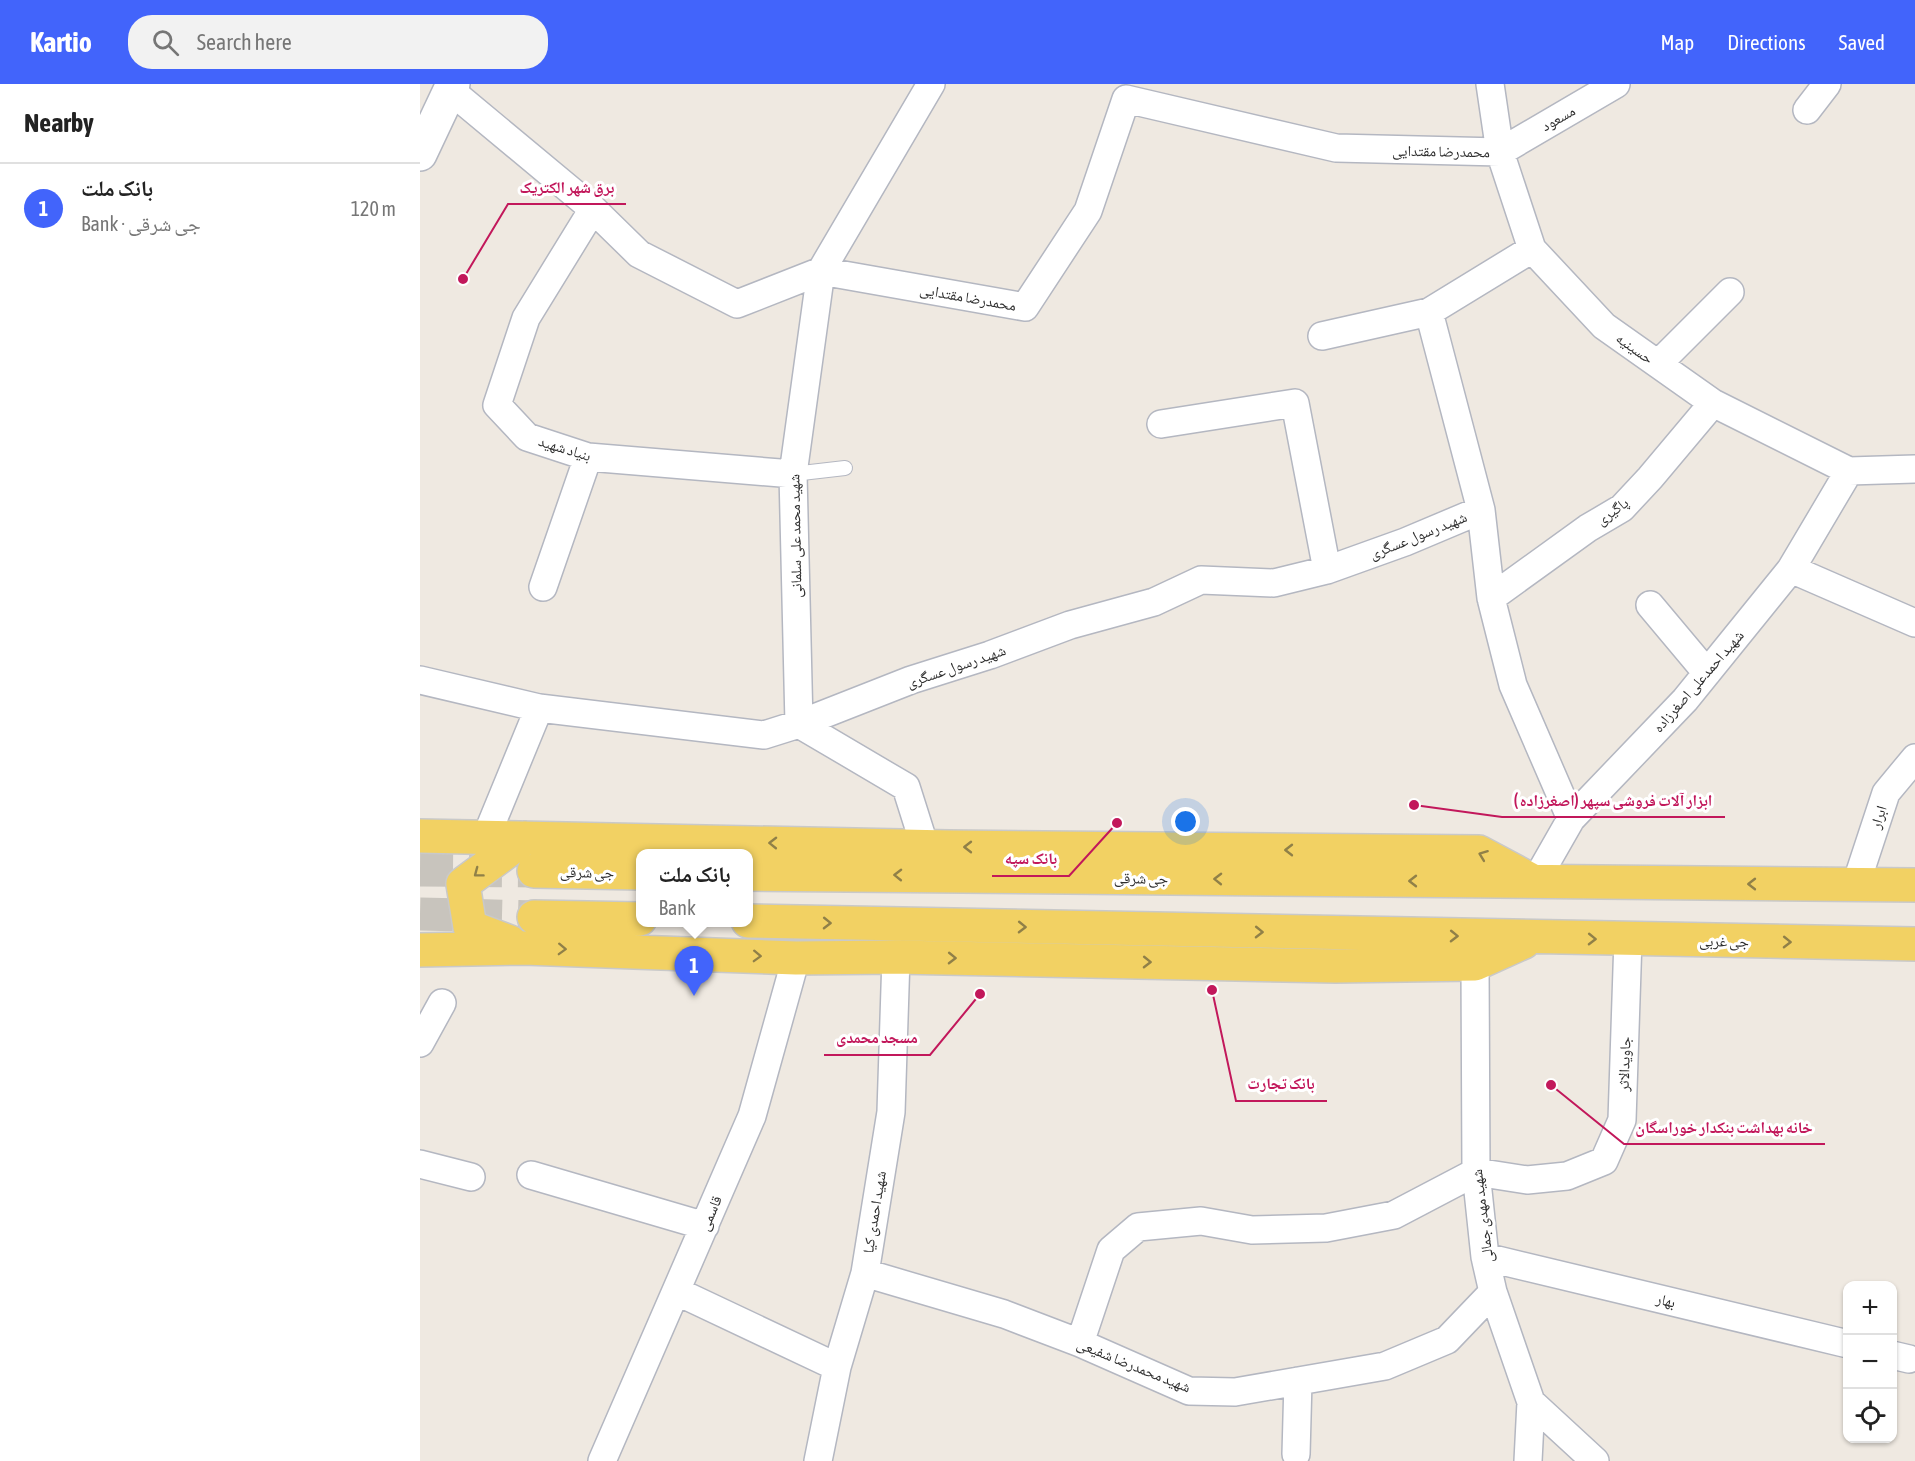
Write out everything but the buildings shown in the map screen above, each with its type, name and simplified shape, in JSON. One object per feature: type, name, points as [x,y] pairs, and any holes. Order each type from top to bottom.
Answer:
[{"type":"main road","points":[[420,154],[452,87]]},
{"type":"main road","points":[[420,836],[925,847],[1479,852],[1535,882],[1915,885]]},
{"type":"main road","points":[[524,948],[470,927],[463,884],[525,838]]},
{"type":"main road","name":"جی شرقی","points":[[534,871],[636,873]]},
{"type":"main road","name":"جی شرقی","points":[[753,874],[1535,882]]},
{"type":"main road","points":[[534,916],[636,919]]},
{"type":"main road","points":[[753,921],[1534,938]]},
{"type":"main road","points":[[420,950],[524,948],[796,958],[896,957],[1335,966],[1474,964],[1534,938]]},
{"type":"main road","name":"جی غربی","points":[[1534,938],[1915,944]]},
{"type":"street","name":"شهید محمد علی سلمانی","points":[[799,724],[793,474],[821,271],[931,84]]},
{"type":"street","name":"حسینیه","points":[[1490,84],[1500,152],[1532,249],[1604,326],[1713,403],[1849,471],[1915,469]]},
{"type":"street","name":"مسعود","points":[[1500,152],[1616,84]]},
{"type":"street","points":[[1807,110],[1827,84]]},
{"type":"street","points":[[452,87],[593,209],[639,254],[737,304],[821,271]]},
{"type":"street","name":"محمدرضا مقتدایی","points":[[821,271],[1025,307],[1088,211],[1128,92],[1336,148],[1500,152]]},
{"type":"street","name":"بنیاد شهید","points":[[593,209],[526,318],[497,405],[527,437],[588,457],[793,474]]},
{"type":"street","points":[[1322,336],[1429,312],[1532,249]]},
{"type":"street","points":[[1658,364],[1730,292]]},
{"type":"street","points":[[1429,312],[1481,510],[1491,598],[1513,685],[1571,819]]},
{"type":"street","points":[[1161,424],[1295,403],[1327,570]]},
{"type":"street","name":"پاگیری","points":[[1491,598],[1588,528],[1622,508],[1713,403]]},
{"type":"street","points":[[543,587],[588,457]]},
{"type":"street","name":"شهید احمدعلی اصغرزاده","points":[[1535,882],[1571,819],[1685,700],[1791,569],[1849,471]]},
{"type":"street","name":"شهید رسول عسگری","points":[[420,680],[538,708],[764,735],[799,724],[911,680],[990,655],[1070,625],[1154,602],[1201,579],[1274,583],[1327,570],[1405,542],[1481,510]]},
{"type":"street","points":[[1791,569],[1915,623]]},
{"type":"street","points":[[1650,605],[1707,673]]},
{"type":"street","points":[[486,837],[538,708]]},
{"type":"street","points":[[799,724],[906,787],[925,847]]},
{"type":"street","name":"ابرار","points":[[1856,884],[1886,793],[1915,758]]},
{"type":"street","name":"جاویدالاثر","points":[[1476,1172],[1527,1180],[1567,1176],[1604,1161],[1622,1120],[1628,939]]},
{"type":"street","name":"شهید احمدی کیا","points":[[818,1461],[837,1368],[865,1273],[891,1112],[896,957]]},
{"type":"street","name":"قاسمی","points":[[603,1461],[753,1116],[796,958]]},
{"type":"street","name":"شهید مهدی جمالی","points":[[1474,964],[1476,1172],[1485,1257],[1493,1292],[1531,1402],[1528,1461]]},
{"type":"street","points":[[420,1043],[442,1003]]},
{"type":"street","points":[[420,1164],[471,1177]]},
{"type":"street","points":[[1080,1343],[1111,1250],[1138,1227],[1202,1221],[1252,1230],[1326,1228],[1394,1215],[1476,1172]]},
{"type":"street","points":[[531,1175],[705,1226]]},
{"type":"street","name":"بهار","points":[[1485,1257],[1843,1343]]},
{"type":"street","name":"شهید محمدرضا شفیعی","points":[[865,1273],[1004,1314],[1080,1343],[1189,1391],[1235,1392],[1385,1366],[1447,1340],[1493,1292]]},
{"type":"street","points":[[676,1291],[837,1368]]},
{"type":"street","points":[[1296,1454],[1298,1381]]},
{"type":"street","points":[[1531,1402],[1595,1461]]},
{"type":"lane","points":[[793,474],[845,468]]},
{"type":"tunnel","points":[[420,870],[534,871]]},
{"type":"tunnel","points":[[420,914],[534,917]]},
{"type":"place","name":"برق شهر الکتریک","points":[[463,279]]},
{"type":"place","name":"ابزار آلات فروشی سپهر (اصغرزاده )","points":[[1414,805]]},
{"type":"place","name":"بانک سپه","points":[[1117,823]]},
{"type":"place","name":"بانک تجارت","points":[[1212,990]]},
{"type":"place","name":"مسجد محمدی","points":[[980,994]]},
{"type":"place","name":"بانک ملت","points":[[694,996]]},
{"type":"place","name":"خانه بهداشت بنکدار خوراسگان","points":[[1551,1085]]}]
